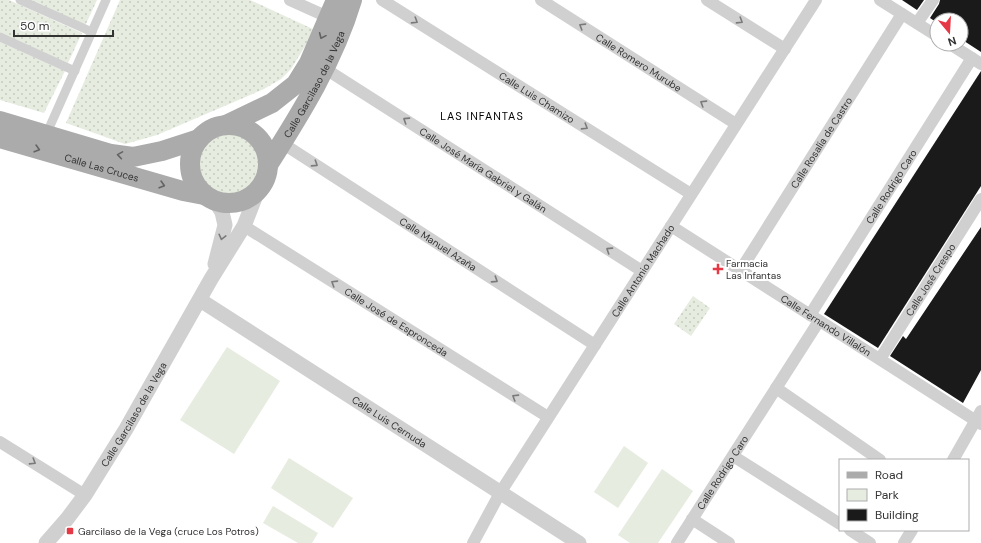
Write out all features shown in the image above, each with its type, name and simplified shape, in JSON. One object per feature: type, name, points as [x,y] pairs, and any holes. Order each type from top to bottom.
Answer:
[{"type":"main road","name":"Calle Garcilaso de la Vega","points":[[268,165],[313,92],[344,26],[352,0]]},
{"type":"main road","name":"Calle Garcilaso de la Vega","points":[[226,125],[272,103],[296,84],[310,63],[333,9]]},
{"type":"main road","name":"Calle Las Cruces","points":[[0,121],[111,154],[133,157],[162,152],[199,140]]},
{"type":"main road","points":[[226,125],[239,126],[251,132],[261,141],[267,152],[268,165],[264,183],[258,190],[249,198],[238,202],[227,203],[210,198],[196,186],[191,174],[190,162],[192,150],[199,140],[211,130],[226,125]]},
{"type":"main road","name":"Calle Las Cruces","points":[[0,138],[210,198]]},
{"type":"street","points":[[20,0],[92,32]]},
{"type":"street","points":[[46,135],[106,0]]},
{"type":"street","points":[[290,0],[333,9]]},
{"type":"street","name":"Calle Luis Chamizo","points":[[382,0],[692,194]]},
{"type":"street","name":"Calle Romero Murube","points":[[541,0],[736,124]]},
{"type":"street","points":[[707,0],[785,49]]},
{"type":"street","name":"Calle Antonio Machado","points":[[472,543],[500,493],[816,0]]},
{"type":"street","points":[[880,0],[929,31]]},
{"type":"street","points":[[917,23],[933,0]]},
{"type":"street","name":"Calle Rosalía de Castro","points":[[740,271],[902,14]]},
{"type":"street","points":[[0,37],[75,71]]},
{"type":"street","points":[[962,52],[976,61]]},
{"type":"street","name":"Calle Rodrigo Caro","points":[[677,543],[776,388],[814,318],[976,61]]},
{"type":"street","name":"Calle José María Gabriel y Galán","points":[[324,68],[642,271]]},
{"type":"street","name":"Calle Manuel Azaña","points":[[282,143],[595,344]]},
{"type":"street","name":"Calle Garcilaso de la Vega","points":[[46,543],[85,495],[126,429],[211,279],[244,226],[258,190]]},
{"type":"street","name":"Calle Garcilaso de la Vega","points":[[210,198],[222,212],[225,225],[211,279]]},
{"type":"street","name":"Calle José Crespo","points":[[880,360],[981,199]]},
{"type":"street","name":"Calle José de Espronceda","points":[[244,226],[548,418]]},
{"type":"street","name":"Calle Fernando Villalón","points":[[671,226],[880,360],[979,419]]},
{"type":"street","name":"Calle Luis Cernuda","points":[[200,300],[579,543]]},
{"type":"street","points":[[776,388],[879,459]]},
{"type":"street","points":[[954,459],[979,419]]},
{"type":"street","points":[[0,442],[85,495]]},
{"type":"street","points":[[733,456],[839,523]]},
{"type":"street","points":[[692,519],[729,543]]},
{"type":"street","points":[[852,531],[870,543]]},
{"type":"street","points":[[904,543],[911,531]]},
{"type":"green space","points":[[0,0],[9,0],[82,33],[68,63],[0,34]]},
{"type":"green space","points":[[26,0],[97,0],[85,26]]},
{"type":"green space","points":[[120,0],[250,0],[315,30],[291,69],[281,79],[264,89],[157,135],[125,144],[66,123]]},
{"type":"green space","points":[[0,42],[65,71],[44,113],[0,100]]},
{"type":"green space","points":[[230,133],[242,136],[252,142],[258,152],[261,164],[258,176],[252,186],[242,192],[230,195],[218,192],[208,186],[202,176],[199,164],[202,152],[208,142],[218,136]]},
{"type":"green space","points":[[693,296],[710,308],[691,336],[674,324]]},
{"type":"green space","points":[[227,347],[280,381],[234,454],[180,420]]},
{"type":"green space","points":[[624,446],[648,463],[618,508],[594,492]]},
{"type":"green space","points":[[289,458],[353,498],[333,528],[271,488]]},
{"type":"green space","points":[[662,469],[693,491],[658,543],[630,543],[618,535]]},
{"type":"green space","points":[[273,506],[318,533],[312,543],[298,543],[263,523]]},
{"type":"building","points":[[902,0],[924,0],[917,10]]},
{"type":"building","points":[[940,0],[981,0],[981,52],[969,44],[969,12],[934,12]]},
{"type":"building","points":[[981,71],[981,186],[878,348],[824,314]]},
{"type":"building","points":[[981,227],[981,370],[963,403],[890,356],[903,336],[906,339]]},
{"type":"place","name":"Farmacia Las Infantas","points":[[718,269]]},
{"type":"place","name":"Garcilaso de la Vega (cruce Los Potros)","points":[[70,531]]},
{"type":"district","name":"LAS INFANTAS","points":[[482,116]]}]
